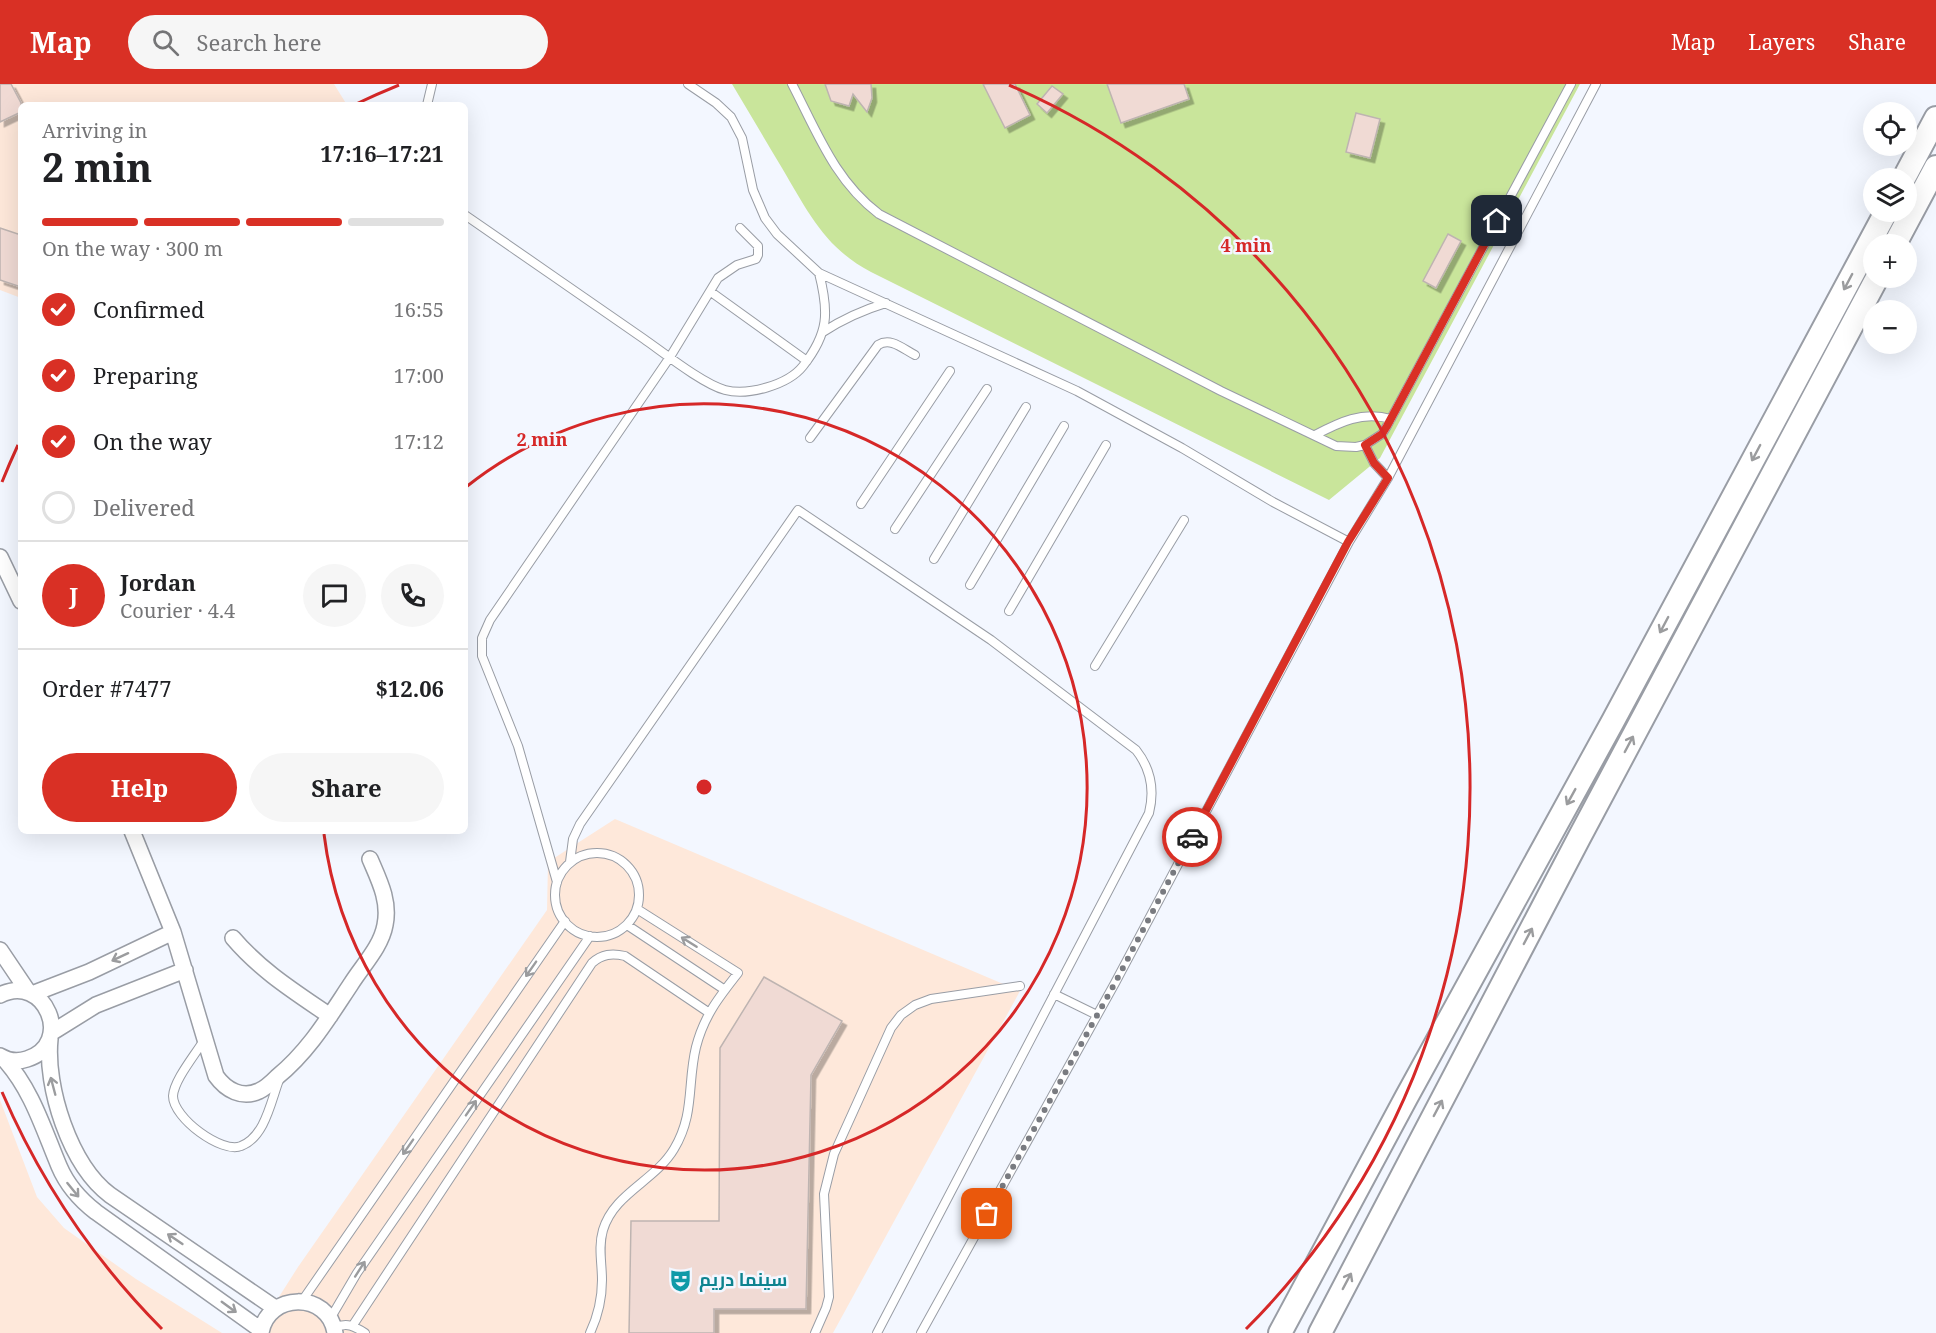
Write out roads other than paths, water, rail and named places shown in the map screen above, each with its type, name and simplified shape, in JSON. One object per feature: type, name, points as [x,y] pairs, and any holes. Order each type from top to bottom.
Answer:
[{"type":"main road","points":[[1909,168],[1936,118]]},
{"type":"main road","points":[[1900,234],[1936,167]]},
{"type":"main road","points":[[1280,1333],[1881,222]]},
{"type":"main road","points":[[1320,1333],[1601,796],[1872,288]]},
{"type":"street","points":[[0,558],[18,595]]},
{"type":"street","points":[[133,834],[173,932],[216,1076],[221,1083],[235,1092],[253,1094],[261,1091],[301,1055],[378,945],[385,926],[386,906],[385,896],[370,859]]},
{"type":"street","points":[[0,995],[12,991],[31,994],[80,976],[173,932]]},
{"type":"street","points":[[233,938],[276,980],[330,1016]]},
{"type":"street","points":[[0,950],[31,994],[44,1004],[49,1012],[52,1020],[49,1063],[56,1097],[67,1133],[79,1160],[93,1180],[110,1195],[275,1308]]},
{"type":"street","points":[[2,1058],[22,1061],[31,1058],[45,1047],[50,1036],[96,1005],[185,970]]},
{"type":"street","points":[[2,1058],[14,1070],[30,1095],[58,1166],[78,1196],[261,1331],[264,1321],[275,1308],[284,1303],[302,1301],[314,1304],[323,1310],[333,1327]]},
{"type":"lane","points":[[428,102],[432,84]]},
{"type":"lane","points":[[688,84],[716,103],[731,117],[742,138],[753,190],[765,218],[777,234],[819,273],[1077,391],[1348,542]]},
{"type":"lane","points":[[792,84],[844,181],[879,214],[1221,391],[1336,446],[1346,447],[1365,445],[1382,434],[1570,84]]},
{"type":"lane","points":[[921,1333],[1097,1015],[1348,542],[1388,478],[1596,84]]},
{"type":"lane","points":[[468,217],[670,357],[718,387],[736,391],[774,386],[785,382],[797,374],[807,362],[823,332],[826,307],[819,273]]},
{"type":"lane","points":[[557,882],[562,871],[570,862],[592,853],[605,853],[627,864],[634,874],[639,885],[640,897],[637,909],[627,925],[616,933],[603,936],[590,936],[572,928],[565,921],[556,903],[557,882],[518,746],[485,664],[482,638],[490,620],[670,357],[718,278],[756,259],[758,246],[740,228]]},
{"type":"lane","points":[[711,291],[807,362]]},
{"type":"lane","points":[[823,332],[843,319],[886,303]]},
{"type":"lane","points":[[810,438],[878,345],[889,341],[915,355]]},
{"type":"lane","points":[[861,504],[950,371]]},
{"type":"lane","points":[[895,530],[987,389]]},
{"type":"lane","points":[[934,559],[1026,407]]},
{"type":"lane","points":[[1315,435],[1358,416],[1391,418]]},
{"type":"lane","points":[[970,585],[1064,426]]},
{"type":"lane","points":[[1009,611],[1106,445]]},
{"type":"lane","points":[[1365,445],[1374,463],[1388,478]]},
{"type":"lane","points":[[570,862],[573,839],[579,824],[798,510],[991,640],[1136,750],[1143,759],[1151,780],[1152,803],[1149,813],[877,1333]]},
{"type":"lane","points":[[1095,666],[1184,520]]},
{"type":"lane","points":[[590,1333],[601,1299],[600,1254],[604,1229],[617,1205],[656,1172],[674,1150],[690,1107],[696,1048],[708,1012],[738,973],[637,909]]},
{"type":"lane","points":[[302,1301],[565,921]]},
{"type":"lane","points":[[627,925],[725,990]]},
{"type":"lane","points":[[365,1333],[353,1325],[333,1327],[357,1273],[590,936]]},
{"type":"lane","points":[[353,1325],[592,963],[610,954],[625,956],[708,1012]]},
{"type":"lane","points":[[815,1333],[829,1297],[824,1194],[826,1181],[834,1154],[891,1028],[907,1009],[923,1001],[1020,986]]},
{"type":"lane","points":[[1054,994],[1097,1015]]},
{"type":"lane","points":[[204,1040],[178,1081],[174,1103],[176,1110],[186,1122],[225,1147],[241,1146],[260,1130],[281,1074]]},
{"type":"place","name":"سينما دريم","points":[[681,1280]]}]
